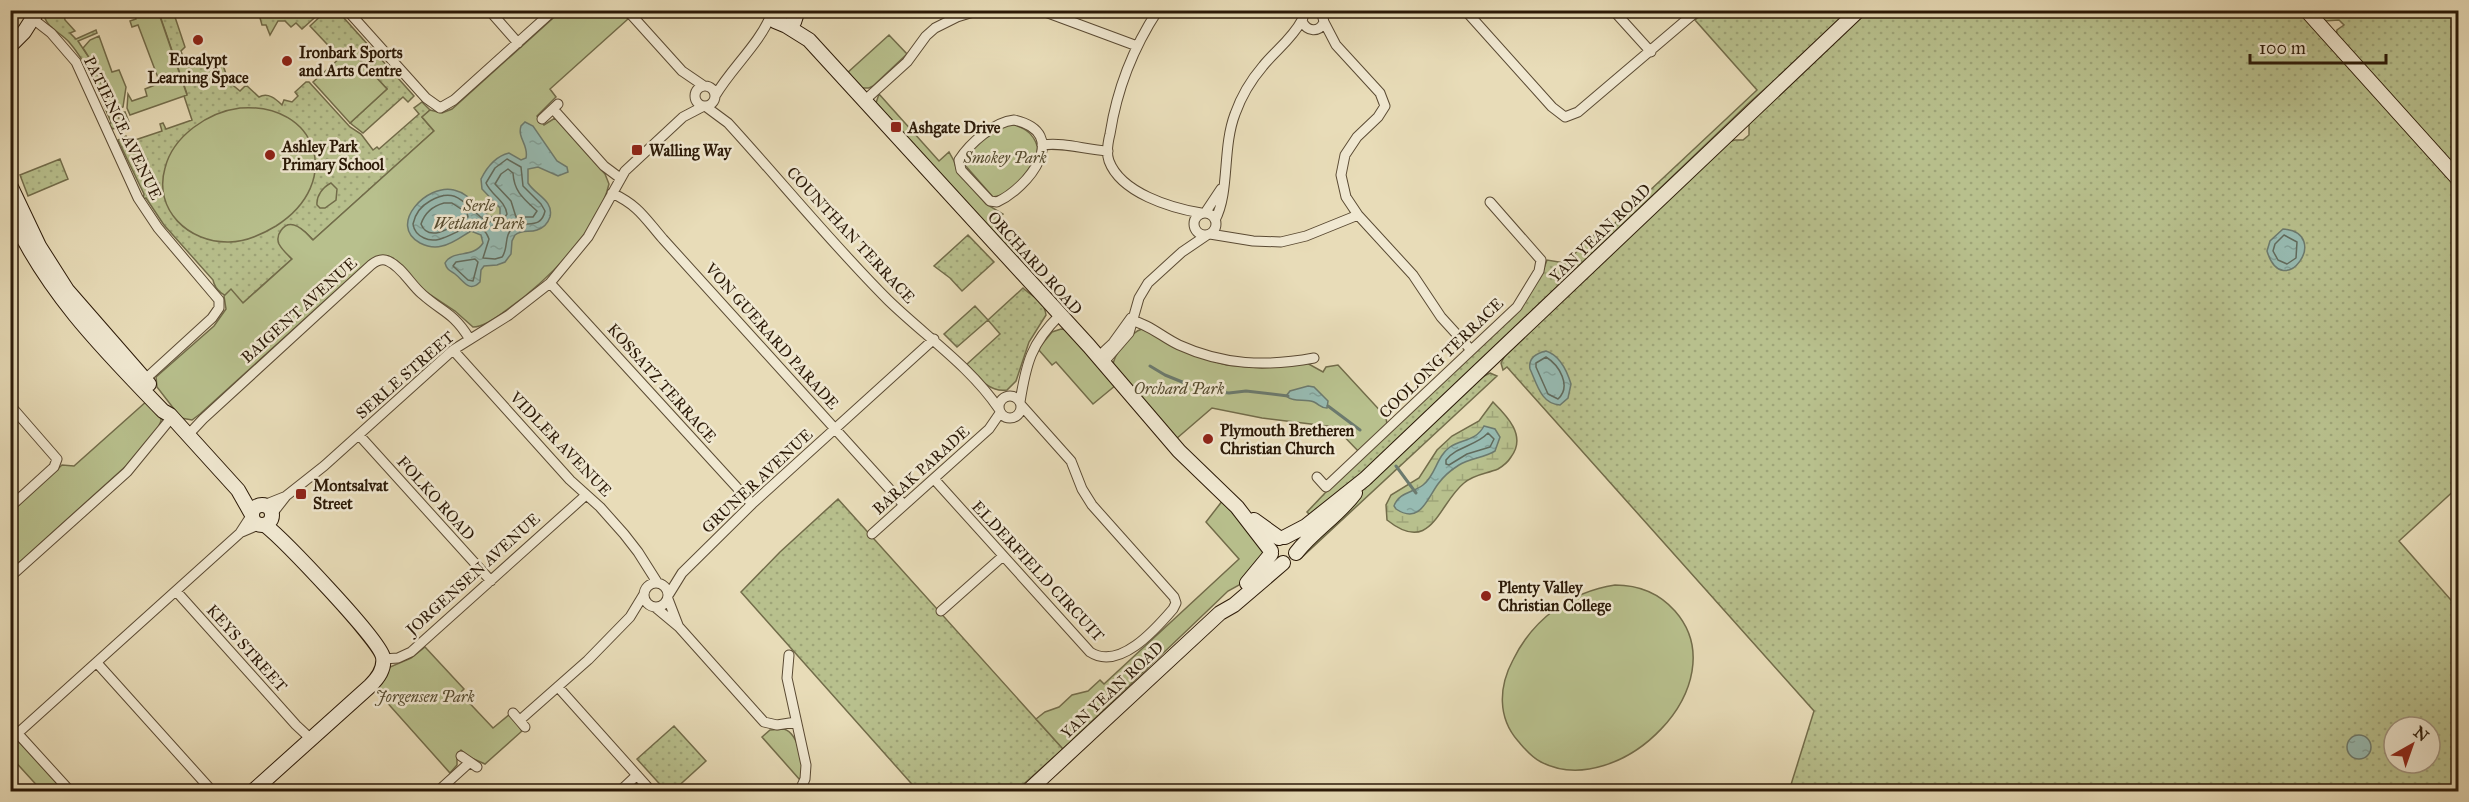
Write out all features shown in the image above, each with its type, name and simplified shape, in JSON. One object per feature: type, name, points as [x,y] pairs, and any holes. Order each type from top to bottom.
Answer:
[{"type":"street","points":[[347,10],[436,107],[449,105],[554,10]]},
{"type":"street","points":[[489,10],[518,43]]},
{"type":"street","points":[[627,10],[682,71],[697,102],[704,106],[711,104],[728,75],[762,34],[772,12]]},
{"type":"street","points":[[864,101],[907,62],[926,36],[935,28],[957,17],[980,10]]},
{"type":"street","points":[[1040,10],[1137,46]]},
{"type":"street","points":[[1158,10],[1137,46],[1118,97],[1108,151],[1113,168],[1135,192],[1174,207],[1210,214],[1242,238]]},
{"type":"street","points":[[1465,10],[1552,106],[1565,117],[1578,112],[1698,10]]},
{"type":"street","points":[[1613,10],[1651,52]]},
{"type":"street","name":"YAN YEAN ROAD","points":[[1282,537],[1306,526],[1365,479],[1859,10]]},
{"type":"street","points":[[2306,10],[2458,179]]},
{"type":"street","name":"ORCHARD ROAD","points":[[772,12],[776,21],[809,40],[1101,360],[1179,451],[1237,507],[1271,553]]},
{"type":"street","points":[[762,34],[794,22],[798,12]]},
{"type":"street","name":"ORCHARD ROAD","points":[[798,12],[809,40]]},
{"type":"street","points":[[10,46],[36,15]]},
{"type":"street","name":"PATIENCE AVENUE","points":[[36,15],[76,62],[138,198],[158,228],[219,300],[219,308],[212,318],[142,382]]},
{"type":"street","points":[[1302,15],[1306,28],[1314,30],[1336,45],[1380,93],[1385,106],[1378,117],[1357,137],[1345,155],[1341,165],[1342,186],[1355,211],[1413,275],[1442,317],[1471,350]]},
{"type":"street","points":[[1101,360],[1132,318],[1139,298],[1148,284],[1182,252],[1209,235],[1215,228],[1215,220],[1222,199],[1227,139],[1242,98],[1263,66],[1289,41],[1302,15]]},
{"type":"street","points":[[1289,41],[1320,28],[1324,15]]},
{"type":"street","points":[[1324,15],[1336,45]]},
{"type":"street","points":[[682,71],[712,89],[715,97]]},
{"type":"street","points":[[695,96],[697,90],[728,75]]},
{"type":"street","name":"SERLE STREET","points":[[683,117],[695,96]]},
{"type":"street","name":"COUNTHAN TERRACE","points":[[715,97],[728,123]]},
{"type":"street","name":"SERLE STREET","points":[[18,733],[240,534],[359,435],[453,350],[509,315],[550,283],[588,237],[620,178],[630,165],[683,117],[704,106]]},
{"type":"street","name":"COUNTHAN TERRACE","points":[[704,106],[728,123],[888,300],[934,339],[982,388],[999,411]]},
{"type":"street","points":[[542,119],[556,107],[604,166],[620,178]]},
{"type":"street","points":[[1014,120],[1028,125],[1035,131],[1042,145],[1037,168],[997,202],[987,199],[959,166],[961,156],[993,128],[1006,121],[1014,120]]},
{"type":"street","points":[[1042,145],[1063,143],[1091,151],[1108,151]]},
{"type":"street","points":[[10,186],[34,249]]},
{"type":"street","points":[[1182,252],[1194,227],[1195,218],[1203,213],[1222,187]]},
{"type":"street","name":"VON GUERARD PARADE","points":[[612,193],[639,210],[904,505]]},
{"type":"street","name":"COOLONG TERRACE","points":[[1317,477],[1326,487],[1517,307],[1541,264],[1538,255],[1490,202]]},
{"type":"street","points":[[1174,207],[1200,234],[1252,241],[1281,242],[1306,236],[1355,211]]},
{"type":"street","points":[[10,212],[34,249],[62,300],[142,382],[381,652],[383,659],[376,680],[252,792]]},
{"type":"street","name":"BAIGENT AVENUE","points":[[10,577],[127,472],[157,435],[175,420],[203,419],[371,265],[386,260],[393,264],[426,298],[455,318],[469,338]]},
{"type":"street","name":"KOSSATZ TERRACE","points":[[550,283],[752,504]]},
{"type":"street","points":[[1024,377],[999,402],[999,411],[1013,417],[1021,404],[1024,377],[1036,342],[1060,315]]},
{"type":"street","points":[[1132,318],[1186,348],[1228,361],[1266,364],[1315,356],[1321,367]]},
{"type":"street","name":"GRUNER AVENUE","points":[[668,597],[682,573],[752,504],[934,339]]},
{"type":"street","name":"VIDLER AVENUE","points":[[453,350],[570,480],[628,539],[659,583]]},
{"type":"street","name":"COUNTHAN TERRACE","points":[[982,388],[1006,396]]},
{"type":"street","points":[[1006,396],[1014,396],[1021,404]]},
{"type":"street","name":"ELDERFIELD CIRCUIT","points":[[934,479],[1085,647],[1100,657],[1112,658],[1127,652],[1175,607],[1175,600],[1092,505],[1082,489],[1071,461],[1021,404]]},
{"type":"street","points":[[10,405],[57,459],[54,467],[10,507]]},
{"type":"street","name":"BARAK PARADE","points":[[989,429],[999,411]]},
{"type":"street","name":"ELDERFIELD CIRCUIT","points":[[1013,417],[1042,428]]},
{"type":"street","name":"BARAK PARADE","points":[[873,534],[989,429],[1013,417]]},
{"type":"street","name":"FOLKO ROAD","points":[[359,435],[491,581]]},
{"type":"street","name":"YAN YEAN ROAD","points":[[1296,553],[1312,533],[1340,512],[1365,479]]},
{"type":"street","name":"JORGENSEN AVENUE","points":[[383,659],[398,658],[411,652],[586,495]]},
{"type":"street","name":"ORCHARD ROAD","points":[[1237,507],[1282,537]]},
{"type":"street","points":[[1282,537],[1294,542],[1296,553],[1293,559],[1283,563],[1276,560],[1271,553],[1274,542],[1282,537]]},
{"type":"street","name":"YAN YEAN ROAD","points":[[1027,792],[1220,613],[1232,596],[1255,575],[1271,553]]},
{"type":"street","points":[[941,611],[1003,556]]},
{"type":"street","points":[[644,561],[646,602],[678,627],[764,722],[777,725],[796,722]]},
{"type":"street","name":"YAN YEAN ROAD","points":[[1220,613],[1234,605],[1283,563]]},
{"type":"street","name":"GRUNER AVENUE","points":[[659,583],[682,573]]},
{"type":"street","points":[[519,720],[558,687],[630,617],[650,584],[659,583],[667,588],[678,627]]},
{"type":"street","name":"KEYS STREET","points":[[176,591],[309,740]]},
{"type":"street","points":[[630,617],[661,606],[668,597]]},
{"type":"street","points":[[789,655],[787,678],[806,765],[806,779],[799,792]]},
{"type":"street","points":[[97,663],[213,792]]},
{"type":"street","points":[[558,687],[652,792]]},
{"type":"street","points":[[10,725],[71,792]]},
{"type":"street","points":[[437,792],[469,762]]},
{"type":"street","points":[[619,792],[637,775]]},
{"type":"green space","name":"Ashley Park Primary School","points":[[158,10],[168,13],[173,11],[185,47],[181,51],[186,66],[220,57],[229,82],[240,91],[246,85],[259,97],[269,96],[282,105],[284,100],[292,102],[298,96],[295,92],[309,82],[350,127],[361,134],[373,150],[377,147],[379,149],[419,114],[414,108],[422,102],[430,110],[422,117],[434,131],[313,240],[305,232],[288,225],[283,229],[279,238],[280,242],[292,259],[243,303],[224,295],[217,289],[213,280],[164,225],[146,198],[143,199],[144,194],[118,140],[126,136],[129,142],[162,131],[160,124],[163,123],[166,129],[192,120],[184,96],[187,94]]},
{"type":"green space","points":[[44,11],[63,11],[65,20],[75,31],[70,33],[76,39],[96,30],[97,33],[78,41],[92,62],[115,115],[125,112],[129,122],[124,113],[118,116],[122,126],[113,129],[109,125],[111,122],[82,60],[69,42],[49,25]]},
{"type":"green space","points":[[134,11],[158,11],[187,95],[130,115],[127,108],[128,94],[132,101],[147,96],[145,89],[160,83],[138,25],[132,27],[130,21],[136,19]]},
{"type":"green space","points":[[258,11],[322,11],[302,29],[296,23],[291,27],[285,21],[278,21],[270,35],[266,25],[262,25]]},
{"type":"green space","points":[[326,11],[341,11],[344,18],[414,96],[408,102],[403,97],[363,133],[350,123],[387,89],[350,49],[340,58],[310,26]]},
{"type":"green space","name":"Serle Wetland Park","points":[[561,11],[621,11],[628,19],[550,89],[556,97],[537,116],[544,125],[555,118],[605,174],[609,184],[594,220],[568,255],[520,300],[490,322],[473,327],[455,311],[426,292],[393,258],[388,256],[370,260],[200,414],[192,420],[181,418],[157,387],[156,377],[214,326],[226,309],[224,296],[231,289],[243,303],[292,259],[279,244],[278,237],[281,230],[287,225],[294,225],[302,229],[313,240],[434,131],[422,117],[430,110],[442,113],[452,109]]},
{"type":"green space","points":[[1706,11],[1853,11],[1750,102],[1380,457],[1312,517],[1307,512],[1325,493],[1514,316],[1543,271],[1547,260],[1565,263],[1594,235],[1598,239],[1757,90],[1695,20]]},
{"type":"green space","points":[[1866,11],[2302,11],[2458,185],[2458,487],[2399,541],[2458,608],[2458,791],[1789,791],[1814,711],[1507,367],[1503,370],[1501,363],[1507,352],[1728,142],[1743,140],[1749,135],[1749,124],[1756,114]]},
{"type":"green space","points":[[2312,11],[2458,11],[2458,173],[2336,35],[2337,30],[2344,25],[2339,20],[2324,21]]},
{"type":"green space","points":[[889,35],[907,54],[873,86],[861,88],[846,74]]},
{"type":"green space","points":[[99,36],[112,72],[119,70],[126,87],[123,107],[117,109],[111,106],[92,62],[83,48],[90,40]]},
{"type":"green space","points":[[350,49],[387,89],[350,123],[313,82]]},
{"type":"green space","points":[[879,94],[939,161],[949,152],[957,171],[986,204],[1003,214],[994,222],[1022,254],[1015,260],[876,103]]},
{"type":"green space","points":[[240,108],[266,110],[288,118],[303,131],[313,148],[315,168],[310,188],[297,208],[276,226],[241,241],[214,241],[188,230],[169,210],[164,197],[165,168],[169,156],[184,136],[204,120],[228,110]]},
{"type":"green space","name":"Smokey Park","points":[[1010,124],[1030,133],[1039,153],[1014,187],[993,197],[964,164],[976,145]]},
{"type":"green space","points":[[60,159],[68,179],[28,196],[20,175]]},
{"type":"green space","points":[[331,183],[337,189],[336,200],[325,208],[320,208],[317,205],[319,195]]},
{"type":"green space","points":[[968,235],[994,262],[962,291],[934,266]]},
{"type":"green space","points":[[1023,288],[1043,305],[1045,310],[1046,315],[1029,342],[1016,381],[1007,390],[989,387],[966,365],[1000,334],[988,320]]},
{"type":"green space","points":[[975,306],[988,320],[957,347],[944,334]]},
{"type":"green space","name":"Orchard Park","points":[[1142,329],[1209,360],[1227,365],[1262,368],[1307,363],[1323,372],[1326,367],[1338,365],[1386,417],[1387,425],[1359,452],[1335,427],[1262,418],[1212,408],[1176,439],[1113,366],[1123,344]]},
{"type":"green space","points":[[1067,330],[1116,385],[1093,404],[1056,362],[1052,365],[1038,349],[1052,332]]},
{"type":"green space","points":[[1490,373],[1497,376],[1301,558],[1300,554],[1371,481],[1480,378]]},
{"type":"green space","points":[[148,400],[161,415],[158,428],[126,466],[11,570],[10,513],[62,465],[74,466]]},
{"type":"green space","points":[[1493,402],[1509,420],[1516,434],[1515,449],[1508,461],[1498,469],[1476,476],[1464,483],[1433,523],[1424,530],[1414,532],[1402,530],[1387,520],[1386,505],[1391,495],[1419,478],[1437,450],[1452,436],[1479,421]]},
{"type":"green space","points":[[838,499],[1063,749],[1016,791],[918,791],[741,592],[780,552]]},
{"type":"green space","points":[[1223,500],[1263,546],[1263,556],[1241,584],[1228,591],[1063,749],[1036,719],[1045,712],[1059,707],[1072,695],[1088,691],[1100,680],[1104,684],[1239,559],[1206,522]]},
{"type":"green space","points":[[1615,585],[1648,591],[1662,599],[1675,611],[1691,640],[1692,671],[1681,701],[1661,729],[1635,751],[1604,766],[1572,770],[1541,762],[1518,741],[1506,722],[1502,701],[1508,670],[1521,645],[1542,620],[1568,601]]},
{"type":"green space","name":"Jorgensen Park","points":[[425,647],[464,689],[460,693],[493,728],[510,714],[522,731],[485,764],[469,757],[461,750],[457,755],[457,765],[450,773],[375,689],[390,667],[411,658]]},
{"type":"green space","points":[[674,726],[706,761],[673,791],[666,791],[637,759]]},
{"type":"green space","points":[[784,729],[794,737],[800,751],[802,767],[800,780],[762,737],[770,730]]},
{"type":"green space","points":[[10,733],[64,791],[42,791],[11,757]]},
{"type":"water","points":[[525,122],[533,126],[557,161],[567,167],[568,172],[558,176],[538,167],[528,169],[528,183],[547,202],[550,211],[549,219],[539,229],[515,235],[511,254],[505,262],[484,266],[481,270],[480,282],[473,286],[467,285],[448,270],[445,263],[453,256],[469,253],[479,248],[483,243],[481,235],[471,231],[446,245],[428,246],[420,243],[411,235],[408,226],[409,216],[414,207],[423,199],[443,190],[460,192],[491,217],[500,215],[500,208],[482,189],[481,179],[492,163],[504,154],[509,153],[521,160],[526,158],[526,149],[520,130]]},
{"type":"water","points":[[2283,229],[2297,233],[2304,242],[2304,252],[2300,261],[2292,268],[2283,270],[2274,265],[2267,251],[2270,241]]},
{"type":"water","points":[[1546,351],[1562,364],[1571,384],[1568,398],[1560,405],[1544,397],[1530,369],[1530,362],[1534,357]]},
{"type":"water","points":[[1308,386],[1314,387],[1328,401],[1327,408],[1311,401],[1286,396],[1290,391]]},
{"type":"water","points":[[1484,426],[1495,429],[1500,437],[1495,451],[1453,469],[1440,481],[1426,503],[1417,512],[1404,513],[1396,509],[1394,506],[1399,498],[1419,488],[1427,481],[1445,451],[1477,434]]},
{"type":"water","points":[[2359,735],[2368,738],[2371,747],[2368,756],[2359,759],[2350,756],[2347,747],[2350,738]]},
{"type":"waterway","points":[[1150,366],[1165,375],[1202,390],[1229,393],[1246,391],[1288,396]]},
{"type":"waterway","points":[[1328,406],[1360,430]]},
{"type":"waterway","points":[[1396,466],[1416,493]]},
{"type":"place","name":"Eucalypt Learning Space","points":[[198,40]]},
{"type":"place","name":"Ironbark Sports and Arts Centre","points":[[287,61]]},
{"type":"place","name":"Ashgate Drive","points":[[896,127]]},
{"type":"place","name":"Walling Way","points":[[637,150]]},
{"type":"place","name":"Ashley Park Primary School","points":[[270,155]]},
{"type":"place","name":"Plymouth Bretheren Christian Church","points":[[1208,439]]},
{"type":"place","name":"Montsalvat Street","points":[[301,494]]},
{"type":"place","name":"Plenty Valley Christian College","points":[[1486,596]]}]
